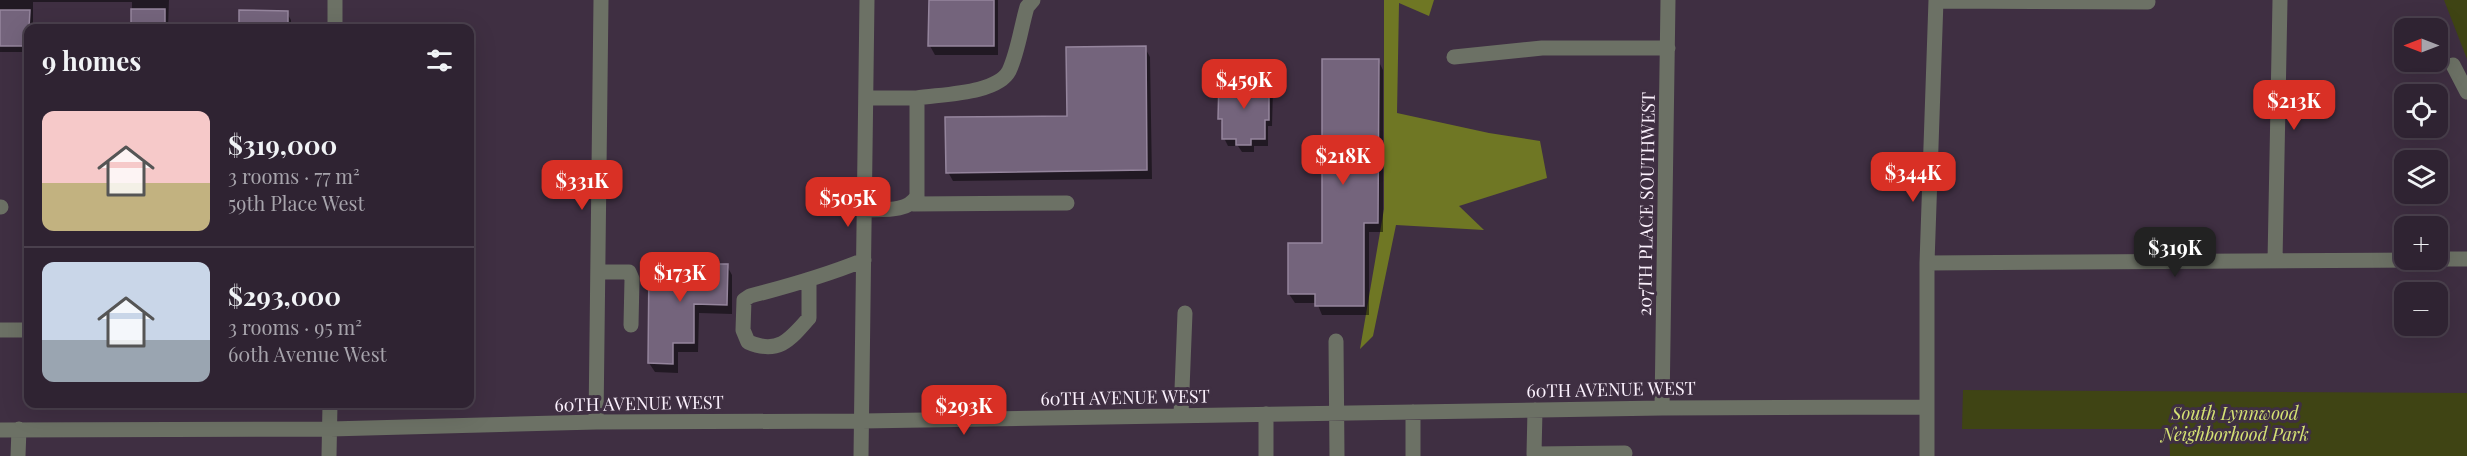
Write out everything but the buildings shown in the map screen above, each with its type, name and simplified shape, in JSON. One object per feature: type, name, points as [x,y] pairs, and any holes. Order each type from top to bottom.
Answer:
[{"type":"street","points":[[335,0],[335,24]]},
{"type":"street","points":[[596,422],[601,0]]},
{"type":"street","points":[[861,456],[867,0]]},
{"type":"street","points":[[866,98],[917,98],[984,88],[1001,81],[1009,70],[1027,7],[1033,0]]},
{"type":"street","name":"207TH PLACE SOUTHWEST","points":[[1662,408],[1668,0]]},
{"type":"street","points":[[1927,456],[1927,264],[1936,0],[2148,2]]},
{"type":"street","points":[[2275,261],[2280,0]]},
{"type":"street","points":[[1454,57],[1542,48],[1668,48]]},
{"type":"street","points":[[2452,65],[2467,92]]},
{"type":"street","points":[[913,204],[917,196],[917,98]]},
{"type":"street","points":[[864,210],[906,207],[913,204],[1067,203]]},
{"type":"street","points":[[2448,259],[2467,259]]},
{"type":"street","points":[[809,280],[809,318],[798,332],[779,346],[762,348],[748,342],[742,330],[744,300],[750,296],[809,280],[864,260]]},
{"type":"street","points":[[1927,264],[2394,260]]},
{"type":"street","points":[[598,272],[629,272],[632,279],[632,325]]},
{"type":"street","points":[[1181,416],[1185,313]]},
{"type":"street","points":[[0,330],[24,330]]},
{"type":"street","points":[[1336,341],[1337,456]]},
{"type":"street","name":"60TH AVENUE WEST","points":[[0,430],[330,429],[596,422],[862,421],[1662,408],[1927,407]]},
{"type":"street","points":[[329,456],[330,408]]},
{"type":"street","points":[[1534,410],[1534,454],[1625,453]]},
{"type":"street","points":[[1413,412],[1413,456]]},
{"type":"street","points":[[1266,414],[1266,456]]},
{"type":"street","points":[[18,456],[19,429]]},
{"type":"green space","points":[[1384,0],[1434,0],[1429,16],[1399,3],[1397,113],[1489,133],[1540,141],[1547,178],[1459,206],[1484,230],[1396,225],[1373,336],[1360,349],[1384,209]]},
{"type":"green space","points":[[2444,0],[2467,0],[2467,59]]},
{"type":"green space","name":"South Lynnwood Neighborhood Park","points":[[1963,390],[2467,393],[2467,456],[2170,456],[2169,429],[1962,429]]}]
